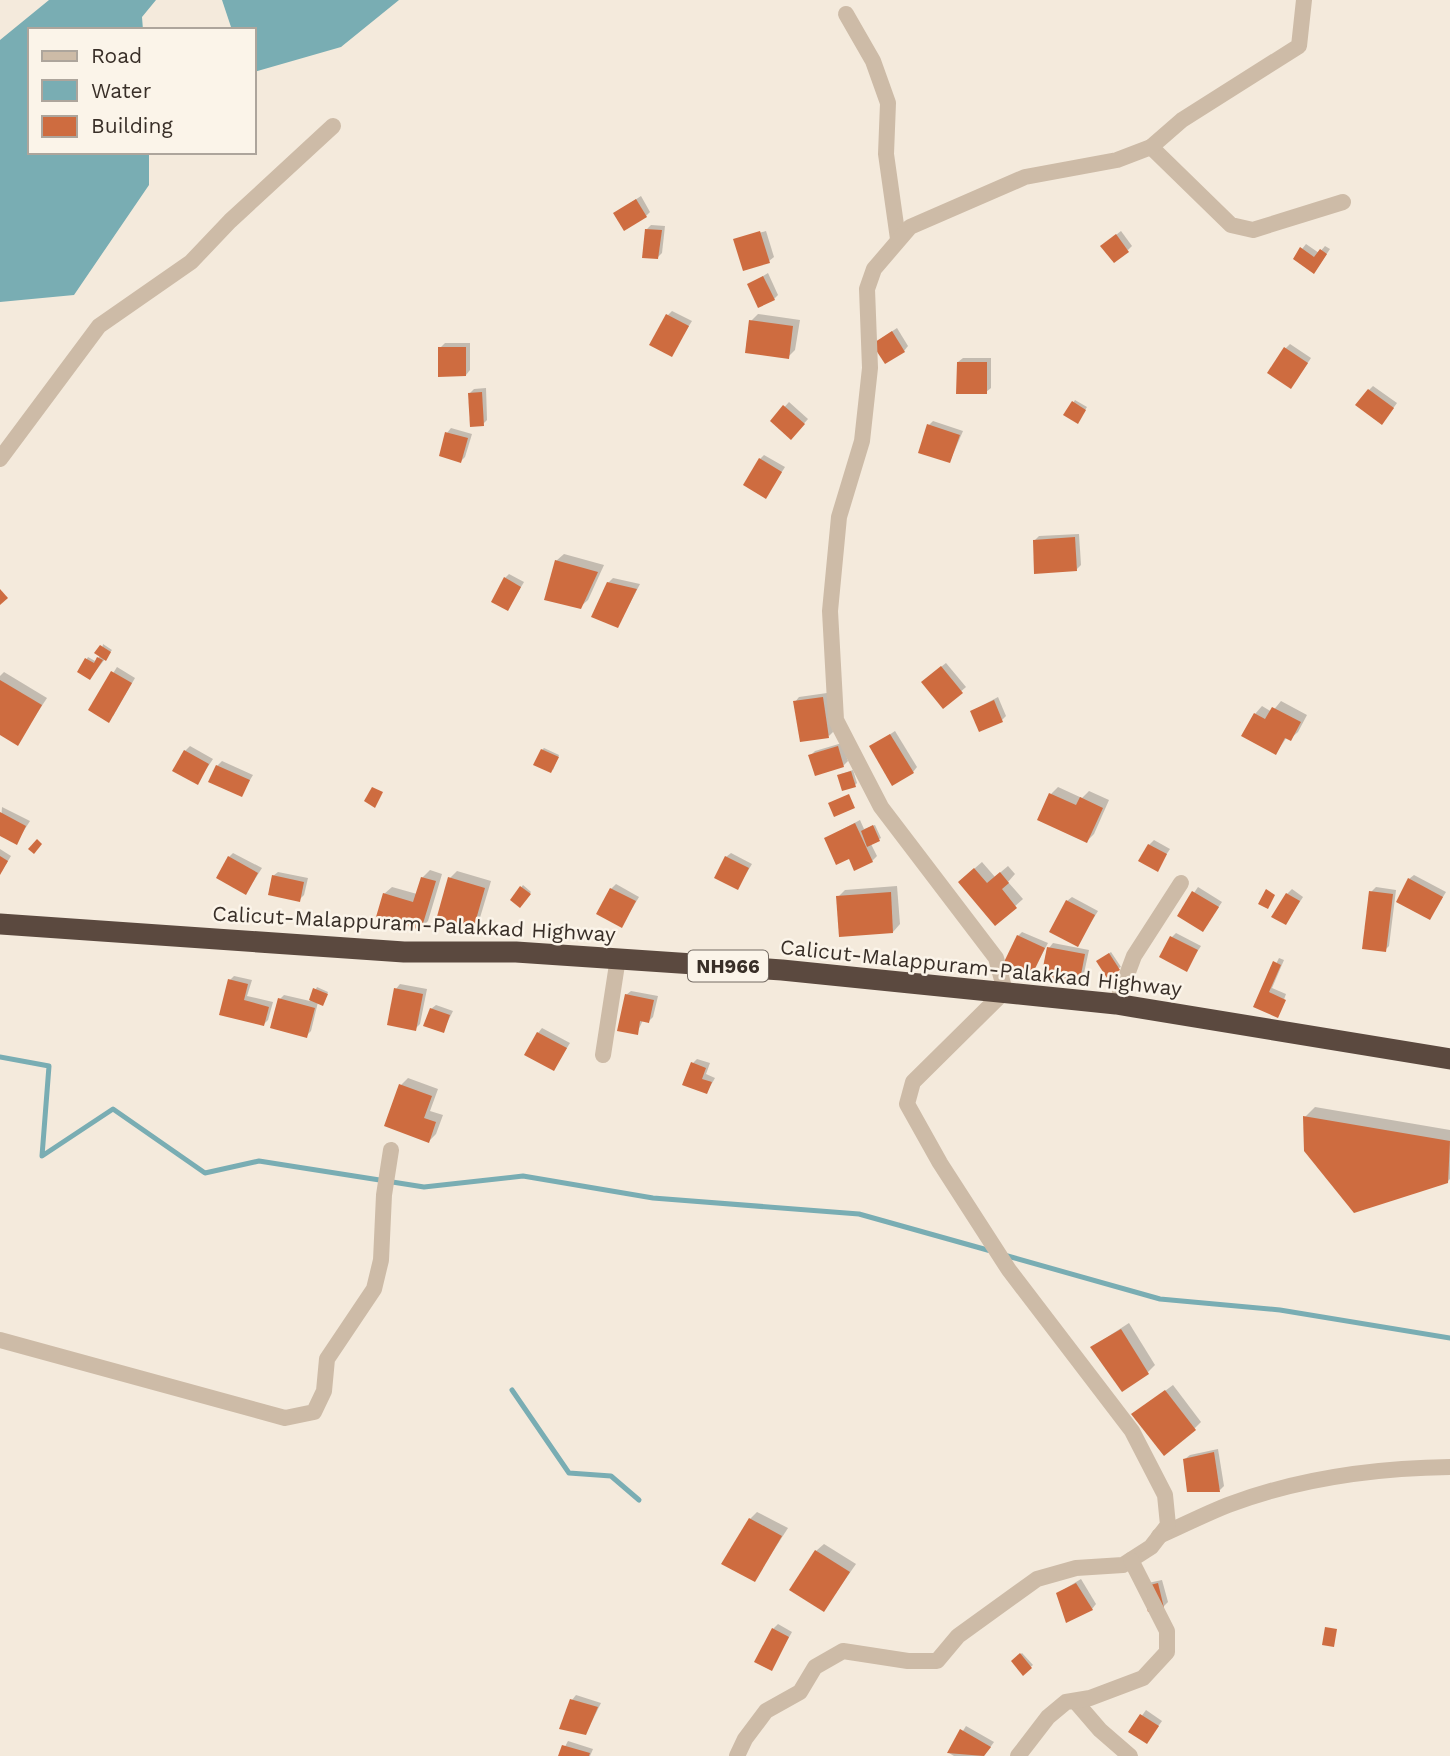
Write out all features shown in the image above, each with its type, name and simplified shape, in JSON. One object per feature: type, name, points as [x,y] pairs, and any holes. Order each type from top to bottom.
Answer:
[{"type":"highway","name":"Calicut-Malappuram-Palakkad Highway","points":[[0,924],[404,952],[516,952],[782,970],[1116,1004],[1450,1059]]},
{"type":"street","points":[[737,1756],[744,1739],[766,1712],[800,1692],[815,1667],[843,1651],[908,1661],[937,1661],[958,1636],[1037,1579],[1076,1568],[1124,1565],[1152,1547],[1168,1525],[1164,1495],[1132,1430],[1009,1270],[966,1205],[907,1104],[913,1082],[1005,992],[996,958],[881,807],[836,720],[830,611],[839,517],[862,441],[870,369],[867,289],[874,270],[898,239],[910,227],[1026,177],[1117,160],[1151,147],[1182,120],[1299,46],[1304,0]]},
{"type":"street","points":[[846,14],[873,61],[888,103],[886,154],[898,239]]},
{"type":"street","points":[[0,459],[99,326],[191,262],[230,221],[333,126]]},
{"type":"street","points":[[1151,147],[1231,225],[1253,230],[1343,202]]},
{"type":"street","points":[[1116,1004],[1134,956],[1181,883]]},
{"type":"street","points":[[603,1055],[618,958]]},
{"type":"street","points":[[0,1340],[285,1418],[314,1412],[324,1391],[327,1359],[374,1289],[381,1260],[384,1195],[391,1150]]},
{"type":"street","points":[[1159,1536],[1229,1505],[1296,1486],[1406,1468],[1450,1468]]},
{"type":"street","points":[[1018,1756],[1048,1717],[1066,1702],[1090,1698],[1143,1678],[1167,1652],[1167,1631],[1131,1560]]},
{"type":"street","points":[[1075,1701],[1100,1730],[1130,1756]]},
{"type":"water","points":[[49,0],[156,0],[142,17],[143,28],[28,28],[28,154],[149,154],[149,185],[74,295],[0,302],[0,40]]},
{"type":"water","points":[[222,0],[399,0],[341,47],[256,71],[256,28],[231,28]]},
{"type":"building","points":[[636,199],[647,217],[624,231],[613,213]]},
{"type":"building","points":[[645,229],[662,230],[658,259],[642,258]]},
{"type":"building","points":[[760,231],[770,263],[743,271],[733,239]]},
{"type":"building","points":[[1116,234],[1129,252],[1114,263],[1100,246]]},
{"type":"building","points":[[1300,247],[1314,257],[1320,249],[1327,254],[1314,274],[1293,259]]},
{"type":"building","points":[[763,276],[775,300],[758,308],[747,284]]},
{"type":"building","points":[[666,314],[689,326],[672,357],[649,345]]},
{"type":"building","points":[[749,320],[793,326],[789,359],[745,353]]},
{"type":"building","points":[[892,331],[905,352],[885,364],[872,344]]},
{"type":"building","points":[[438,347],[466,347],[466,376],[438,377]]},
{"type":"building","points":[[1284,347],[1308,363],[1291,389],[1267,373]]},
{"type":"building","points":[[957,362],[987,362],[987,394],[956,394]]},
{"type":"building","points":[[1368,389],[1394,408],[1382,425],[1355,405]]},
{"type":"building","points":[[482,392],[484,426],[470,427],[468,393]]},
{"type":"building","points":[[1072,401],[1086,410],[1078,424],[1063,415]]},
{"type":"building","points":[[783,405],[805,424],[791,440],[770,421]]},
{"type":"building","points":[[927,424],[960,435],[950,463],[918,453]]},
{"type":"building","points":[[445,432],[468,438],[461,463],[439,456]]},
{"type":"building","points":[[759,458],[782,472],[766,499],[743,485]]},
{"type":"building","points":[[1075,537],[1077,571],[1034,574],[1033,540]]},
{"type":"building","points":[[555,560],[598,572],[581,609],[544,600]]},
{"type":"building","points":[[504,577],[521,587],[508,611],[491,602]]},
{"type":"building","points":[[607,582],[637,589],[618,628],[591,617]]},
{"type":"building","points":[[0,589],[8,598],[0,605]]},
{"type":"building","points":[[100,645],[111,652],[106,661],[94,653]]},
{"type":"building","points":[[97,657],[103,660],[90,680],[77,672],[85,658],[94,663]]},
{"type":"building","points":[[941,666],[963,693],[943,709],[921,682]]},
{"type":"building","points":[[111,671],[132,683],[109,723],[88,710]]},
{"type":"building","points":[[0,680],[42,705],[18,746],[0,735]]},
{"type":"building","points":[[823,697],[829,738],[800,742],[793,701]]},
{"type":"building","points":[[994,700],[1003,722],[979,732],[970,711]]},
{"type":"building","points":[[1272,707],[1301,722],[1291,741],[1285,738],[1276,755],[1241,736],[1254,713],[1265,719]]},
{"type":"building","points":[[890,734],[914,773],[892,786],[869,746]]},
{"type":"building","points":[[838,746],[844,767],[815,776],[808,755]]},
{"type":"building","points":[[541,749],[559,757],[551,773],[533,765]]},
{"type":"building","points":[[184,750],[209,764],[198,785],[172,771]]},
{"type":"building","points":[[216,765],[250,780],[242,797],[208,782]]},
{"type":"building","points":[[851,771],[856,787],[842,791],[837,775]]},
{"type":"building","points":[[372,787],[383,792],[375,808],[364,801]]},
{"type":"building","points":[[1049,793],[1076,805],[1080,797],[1103,808],[1087,843],[1037,820]]},
{"type":"building","points":[[849,794],[855,808],[834,817],[828,803]]},
{"type":"building","points":[[0,812],[26,826],[17,845],[0,836]]},
{"type":"building","points":[[855,823],[873,862],[854,871],[849,859],[836,865],[824,838]]},
{"type":"building","points":[[873,825],[880,841],[867,847],[861,831]]},
{"type":"building","points":[[37,839],[42,844],[34,854],[28,849]]},
{"type":"building","points":[[1148,844],[1167,854],[1158,872],[1138,861]]},
{"type":"building","points":[[0,856],[8,861],[0,875]]},
{"type":"building","points":[[228,856],[258,873],[246,895],[216,878]]},
{"type":"building","points":[[725,856],[749,868],[738,890],[714,878]]},
{"type":"building","points":[[974,868],[987,883],[1000,872],[1009,883],[1002,889],[1017,908],[995,926],[958,882]]},
{"type":"building","points":[[272,875],[304,882],[300,902],[268,895]]},
{"type":"building","points":[[421,877],[436,881],[421,930],[376,917],[383,893],[413,902]]},
{"type":"building","points":[[448,877],[485,888],[473,930],[436,920]]},
{"type":"building","points":[[1408,878],[1443,897],[1430,920],[1396,902]]},
{"type":"building","points":[[520,886],[531,894],[520,908],[510,900]]},
{"type":"building","points":[[610,888],[636,901],[622,928],[596,914]]},
{"type":"building","points":[[1266,889],[1275,895],[1268,909],[1258,904]]},
{"type":"building","points":[[1192,891],[1219,907],[1203,932],[1177,916]]},
{"type":"building","points":[[1369,891],[1393,894],[1386,952],[1362,949]]},
{"type":"building","points":[[891,892],[893,933],[839,937],[836,896]]},
{"type":"building","points":[[1286,893],[1300,901],[1286,925],[1271,917]]},
{"type":"building","points":[[1066,900],[1095,915],[1078,947],[1049,932]]},
{"type":"building","points":[[1017,935],[1045,948],[1032,975],[1004,962]]},
{"type":"building","points":[[1170,936],[1198,950],[1187,972],[1159,957]]},
{"type":"building","points":[[1047,947],[1085,954],[1079,985],[1041,977]]},
{"type":"building","points":[[1109,953],[1120,970],[1107,978],[1096,961]]},
{"type":"building","points":[[1273,961],[1281,965],[1269,992],[1286,1000],[1278,1018],[1253,1007]]},
{"type":"building","points":[[228,979],[248,984],[244,1000],[269,1007],[264,1026],[219,1015]]},
{"type":"building","points":[[313,988],[328,994],[323,1006],[309,1000]]},
{"type":"building","points":[[394,988],[423,994],[416,1031],[387,1025]]},
{"type":"building","points":[[625,994],[654,1000],[649,1023],[640,1021],[638,1035],[617,1031]]},
{"type":"building","points":[[278,998],[315,1008],[307,1038],[270,1028]]},
{"type":"building","points":[[430,1008],[450,1015],[444,1033],[423,1026]]},
{"type":"building","points":[[537,1032],[567,1048],[554,1071],[524,1055]]},
{"type":"building","points":[[691,1062],[706,1068],[702,1079],[712,1082],[707,1094],[682,1085]]},
{"type":"building","points":[[399,1084],[432,1096],[424,1118],[436,1122],[429,1143],[384,1126]]},
{"type":"building","points":[[1303,1116],[1450,1141],[1448,1183],[1354,1213],[1304,1151]]},
{"type":"building","points":[[1121,1329],[1149,1374],[1122,1392],[1090,1347]]},
{"type":"building","points":[[1165,1390],[1196,1430],[1164,1456],[1131,1414]]},
{"type":"building","points":[[1214,1452],[1220,1492],[1187,1492],[1183,1459]]},
{"type":"building","points":[[749,1518],[782,1536],[755,1582],[721,1564]]},
{"type":"building","points":[[815,1550],[850,1572],[824,1612],[789,1590]]},
{"type":"building","points":[[1076,1583],[1093,1610],[1066,1623],[1056,1593]]},
{"type":"building","points":[[1158,1583],[1164,1608],[1148,1612],[1142,1587]]},
{"type":"building","points":[[1325,1627],[1337,1629],[1334,1647],[1322,1645]]},
{"type":"building","points":[[772,1628],[789,1637],[772,1671],[754,1662]]},
{"type":"building","points":[[1020,1653],[1032,1668],[1023,1676],[1011,1661]]},
{"type":"building","points":[[570,1699],[598,1707],[586,1735],[559,1729]]},
{"type":"building","points":[[1140,1714],[1159,1726],[1147,1744],[1128,1732]]},
{"type":"building","points":[[960,1729],[991,1747],[984,1756],[947,1753]]},
{"type":"building","points":[[562,1745],[590,1753],[589,1756],[558,1756]]},
{"type":"waterway","points":[[0,1057],[49,1066],[42,1156],[113,1109],[205,1173],[259,1161],[424,1187],[523,1176],[653,1198],[859,1214],[991,1251]]},
{"type":"waterway","points":[[1004,1255],[1160,1299],[1280,1310],[1450,1338]]},
{"type":"waterway","points":[[512,1390],[569,1473],[611,1476],[639,1500]]}]
